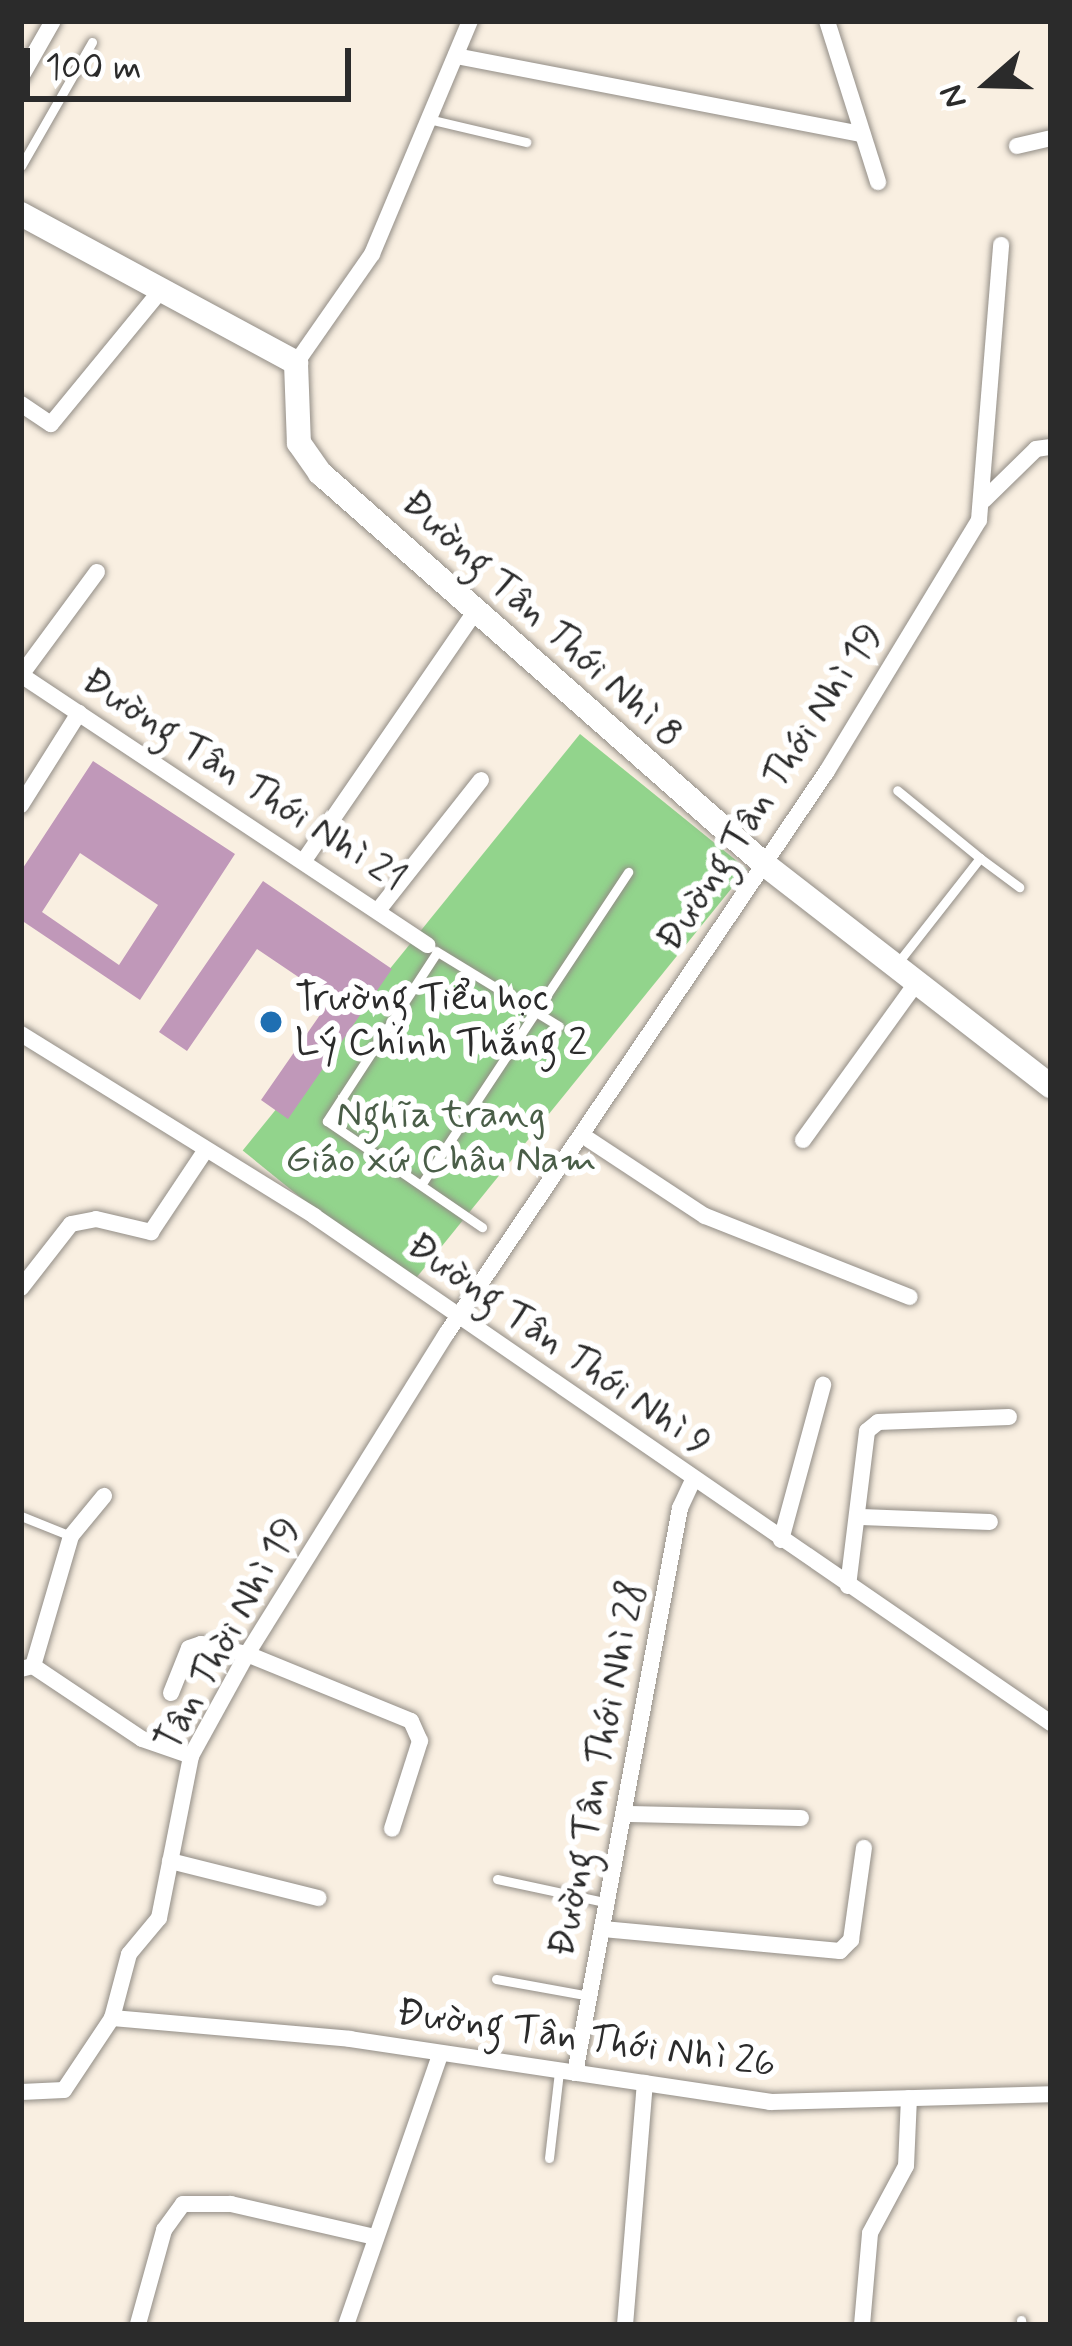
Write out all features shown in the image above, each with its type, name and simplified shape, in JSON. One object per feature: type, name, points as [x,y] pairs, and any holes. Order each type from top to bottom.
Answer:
[{"type":"street","points":[[21,77],[53,21]]},
{"type":"street","points":[[21,214],[296,363],[372,254],[470,21]]},
{"type":"street","points":[[826,21],[878,182]]},
{"type":"street","points":[[456,56],[862,134]]},
{"type":"street","points":[[1017,146],[1051,138]]},
{"type":"street","name":"Đường Tân Thới Nhì 19","points":[[460,1319],[952,571],[984,500],[1000,245]]},
{"type":"street","points":[[21,404],[51,424],[161,290]]},
{"type":"street","name":"Đường Tân Thới Nhì 8","points":[[296,363],[302,452],[763,863],[1051,1086]]},
{"type":"street","points":[[984,500],[1036,449],[1051,448]]},
{"type":"street","points":[[21,675],[98,572]]},
{"type":"street","points":[[305,859],[476,610]]},
{"type":"street","name":"Đường Tân Thới Nhì 21","points":[[21,675],[380,908],[433,949]]},
{"type":"street","points":[[21,805],[79,713]]},
{"type":"street","points":[[380,908],[481,780]]},
{"type":"street","points":[[803,1140],[917,982]]},
{"type":"street","name":"Đường Tân Thới Nhì 9","points":[[21,1034],[460,1319],[1051,1723]]},
{"type":"street","points":[[582,1135],[705,1216],[910,1297]]},
{"type":"street","points":[[21,1288],[71,1224],[96,1219],[151,1232],[205,1150]]},
{"type":"street","name":"Tân Thời Nhì 19","points":[[21,2092],[64,2090],[112,2018],[129,1954],[159,1918],[191,1756],[248,1654],[460,1319]]},
{"type":"street","points":[[781,1540],[823,1385]]},
{"type":"street","points":[[848,1586],[861,1517],[864,1442],[872,1426],[1009,1417]]},
{"type":"street","name":"Đường Tân Thới Nhì 28","points":[[567,2072],[604,1929],[680,1508],[693,1480]]},
{"type":"street","points":[[104,1496],[71,1536],[27,1668],[142,1739],[191,1756]]},
{"type":"street","points":[[861,1517],[990,1522]]},
{"type":"street","points":[[171,1693],[193,1645],[248,1654],[419,1729],[392,1829]]},
{"type":"street","points":[[627,1814],[801,1818]]},
{"type":"street","points":[[604,1929],[841,1952],[851,1940],[864,1848]]},
{"type":"street","points":[[170,1861],[318,1898]]},
{"type":"street","name":"Đường Tân Thới Nhì 26","points":[[112,2018],[350,2039],[439,2057],[770,2102],[1051,2094]]},
{"type":"street","points":[[346,2325],[371,2236],[439,2057]]},
{"type":"street","points":[[625,2325],[644,2083]]},
{"type":"street","points":[[862,2325],[870,2233],[906,2166],[909,2098]]},
{"type":"street","points":[[138,2324],[164,2230],[183,2204],[232,2204],[371,2236]]},
{"type":"lane","points":[[21,166],[92,42]]},
{"type":"lane","points":[[428,119],[526,142]]},
{"type":"lane","points":[[897,790],[1019,886]]},
{"type":"lane","points":[[896,965],[980,858]]},
{"type":"lane","points":[[423,1182],[628,872]]},
{"type":"lane","points":[[482,1227],[327,1116],[433,949],[559,1026]]},
{"type":"lane","points":[[21,1516],[71,1536]]},
{"type":"lane","points":[[496,1879],[609,1903]]},
{"type":"lane","points":[[496,1979],[590,1996]]},
{"type":"lane","points":[[549,2158],[567,2072]]},
{"type":"green space","name":"Nghĩa trang Giáo xứ Châu Nam","points":[[580,734],[747,869],[410,1286],[243,1151]]},
{"type":"building","points":[[93,761],[235,854],[140,1000],[21,920],[21,871]],"holes":[[[80,853],[158,905],[119,965],[42,912]]]},
{"type":"building","points":[[263,881],[392,969],[288,1119],[261,1100],[331,999],[257,949],[187,1051],[159,1032]]},
{"type":"place","name":"Trường Tiểu học Lý Chính Thắng 2","points":[[271,1022]]}]
